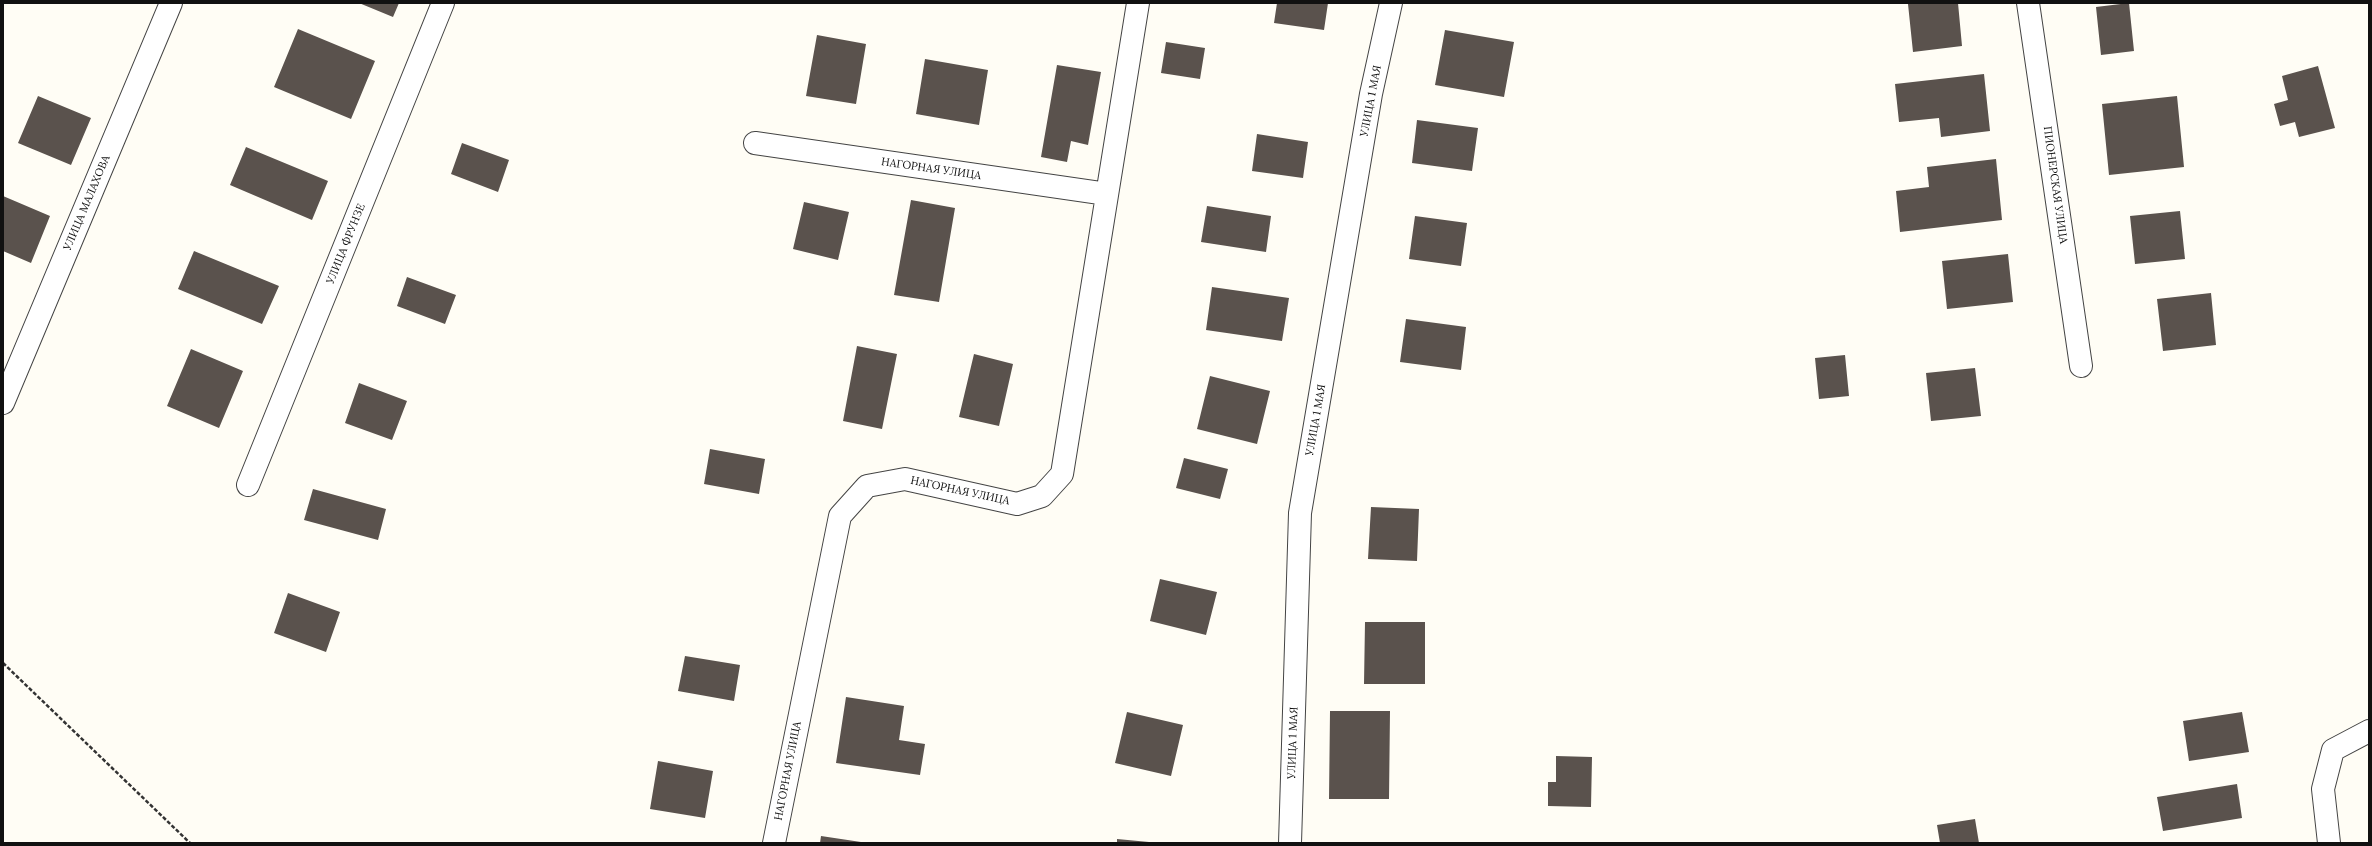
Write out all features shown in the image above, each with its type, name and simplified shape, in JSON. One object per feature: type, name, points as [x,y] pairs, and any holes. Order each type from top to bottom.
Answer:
[{"type":"street","name":"УЛИЦА МАЛАХОВА","points":[[3,403],[172,3]]},
{"type":"street","name":"УЛИЦА ФРУНЗЕ","points":[[248,485],[443,3]]},
{"type":"street","name":"НАГОРНАЯ УЛИЦА","points":[[774,843],[840,516],[867,486],[905,479],[1017,504],[1042,496],[1062,474],[1138,3]]},
{"type":"street","name":"УЛИЦА 1 МАЯ","points":[[1290,843],[1300,513],[1371,94],[1391,3]]},
{"type":"street","name":"ПИОНЕРСКАЯ УЛИЦА","points":[[2028,3],[2081,366]]},
{"type":"street","name":"НАГОРНАЯ УЛИЦА","points":[[755,143],[1107,194]]},
{"type":"street","points":[[2329,843],[2323,789],[2333,750],[2369,730]]},
{"type":"path","points":[[3,663],[190,843]]},
{"type":"building","points":[[359,3],[399,3],[393,17]]},
{"type":"building","points":[[1277,3],[1328,3],[1324,30],[1274,23]]},
{"type":"building","points":[[1958,3],[1962,46],[1913,52],[1908,4]]},
{"type":"building","points":[[2129,3],[2134,51],[2101,55],[2096,7]]},
{"type":"building","points":[[298,29],[375,61],[351,119],[274,87]]},
{"type":"building","points":[[1445,30],[1514,42],[1504,97],[1435,85]]},
{"type":"building","points":[[817,35],[866,44],[856,104],[806,96]]},
{"type":"building","points":[[1166,42],[1205,48],[1200,79],[1161,73]]},
{"type":"building","points":[[925,59],[988,70],[979,125],[916,114]]},
{"type":"building","points":[[1057,65],[1101,72],[1088,145],[1071,141],[1067,162],[1041,157]]},
{"type":"building","points":[[2318,66],[2335,128],[2299,137],[2295,122],[2280,126],[2274,104],[2288,100],[2282,76]]},
{"type":"building","points":[[1984,74],[1990,131],[1941,137],[1939,118],[1899,122],[1895,84]]},
{"type":"building","points":[[38,96],[91,118],[71,165],[18,143]]},
{"type":"building","points":[[2177,96],[2184,167],[2109,175],[2102,104]]},
{"type":"building","points":[[1417,120],[1478,128],[1472,171],[1412,163]]},
{"type":"building","points":[[1257,134],[1308,142],[1303,178],[1252,171]]},
{"type":"building","points":[[462,143],[509,160],[498,192],[451,174]]},
{"type":"building","points":[[246,147],[328,181],[312,220],[230,185]]},
{"type":"building","points":[[1996,159],[2002,220],[1900,232],[1896,191],[1929,187],[1927,167]]},
{"type":"building","points":[[3,196],[50,216],[31,263],[3,251]]},
{"type":"building","points":[[911,200],[955,208],[939,302],[894,295]]},
{"type":"building","points":[[804,202],[849,212],[838,260],[793,249]]},
{"type":"building","points":[[1207,206],[1271,216],[1266,252],[1201,242]]},
{"type":"building","points":[[2180,211],[2185,259],[2135,264],[2130,216]]},
{"type":"building","points":[[1415,216],[1467,223],[1461,266],[1409,259]]},
{"type":"building","points":[[194,251],[279,286],[262,324],[178,289]]},
{"type":"building","points":[[2008,254],[2013,302],[1947,309],[1942,261]]},
{"type":"building","points":[[407,277],[456,295],[445,324],[397,306]]},
{"type":"building","points":[[1212,287],[1289,298],[1282,341],[1206,330]]},
{"type":"building","points":[[2211,293],[2216,345],[2163,351],[2157,299]]},
{"type":"building","points":[[1406,319],[1466,327],[1461,370],[1400,362]]},
{"type":"building","points":[[857,346],[897,354],[882,429],[843,421]]},
{"type":"building","points":[[191,349],[243,371],[219,428],[167,406]]},
{"type":"building","points":[[974,354],[1013,364],[999,426],[959,417]]},
{"type":"building","points":[[1845,355],[1849,396],[1819,399],[1815,358]]},
{"type":"building","points":[[1975,368],[1981,416],[1931,421],[1926,373]]},
{"type":"building","points":[[1210,376],[1270,391],[1257,444],[1197,429]]},
{"type":"building","points":[[359,383],[407,401],[392,440],[345,423]]},
{"type":"building","points":[[710,449],[765,459],[759,494],[704,484]]},
{"type":"building","points":[[1184,458],[1228,469],[1220,499],[1176,488]]},
{"type":"building","points":[[313,489],[386,509],[378,540],[304,520]]},
{"type":"building","points":[[1371,507],[1419,509],[1417,561],[1368,559]]},
{"type":"building","points":[[1160,579],[1217,592],[1206,635],[1150,621]]},
{"type":"building","points":[[288,593],[340,612],[326,652],[274,633]]},
{"type":"building","points":[[1365,622],[1425,622],[1425,684],[1364,684]]},
{"type":"building","points":[[685,656],[740,665],[734,701],[678,691]]},
{"type":"building","points":[[846,697],[904,706],[899,740],[925,744],[920,775],[836,763]]},
{"type":"building","points":[[1330,711],[1390,711],[1389,799],[1329,799]]},
{"type":"building","points":[[1127,712],[1183,725],[1171,776],[1115,763]]},
{"type":"building","points":[[2242,712],[2249,752],[2189,761],[2183,721]]},
{"type":"building","points":[[1556,756],[1592,757],[1591,807],[1548,806],[1548,782],[1556,782]]},
{"type":"building","points":[[658,761],[713,771],[705,818],[650,809]]},
{"type":"building","points":[[2237,784],[2242,818],[2163,831],[2157,797]]},
{"type":"building","points":[[1975,819],[1979,843],[1940,843],[1937,825]]},
{"type":"building","points":[[821,836],[861,842],[861,843],[820,843]]},
{"type":"building","points":[[1117,839],[1149,842],[1149,843],[1117,843]]}]
